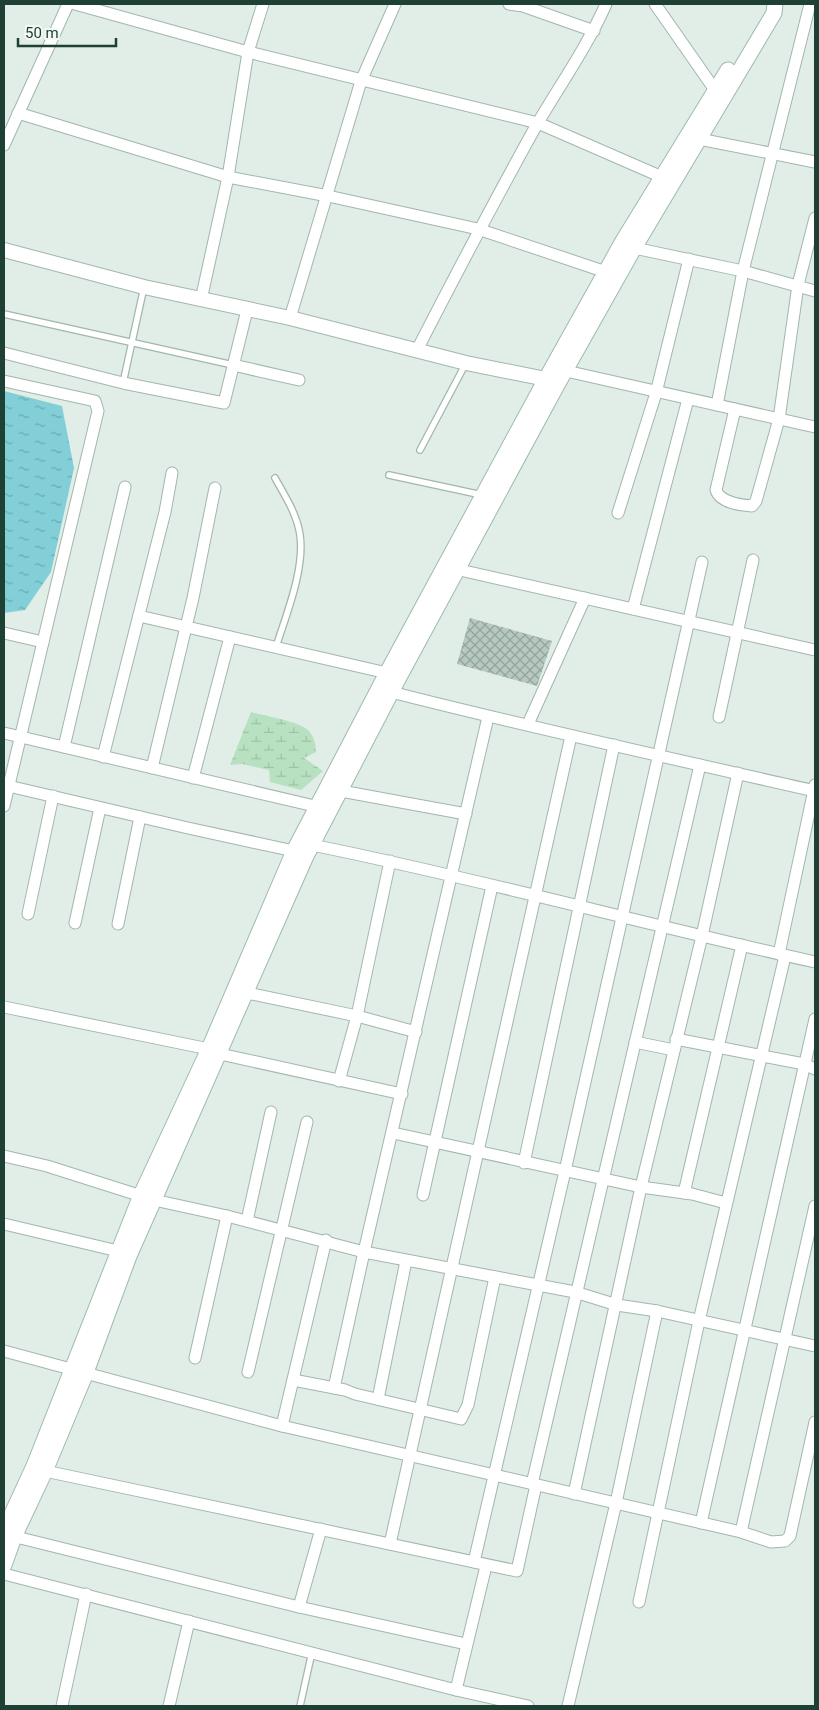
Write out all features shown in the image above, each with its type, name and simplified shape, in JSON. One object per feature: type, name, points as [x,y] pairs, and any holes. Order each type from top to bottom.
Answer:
[{"type":"main road","points":[[215,1052],[247,993],[312,845],[325,809],[387,673],[451,568],[566,371],[613,275],[623,241],[767,8],[775,4]]},
{"type":"main road","points":[[7,1534],[45,1471],[118,1251],[148,1197],[215,1052],[294,851],[341,791],[451,568],[483,495],[546,379],[613,275],[634,248],[774,13],[775,4]]},
{"type":"main road","points":[[4,1565],[7,1534],[34,1466],[129,1256],[148,1197]]},
{"type":"street","points":[[4,145],[68,4]]},
{"type":"street","points":[[75,4],[248,52],[538,123],[662,177]]},
{"type":"street","points":[[201,300],[228,177],[248,52],[262,4]]},
{"type":"street","points":[[290,318],[362,80],[395,4]]},
{"type":"street","points":[[509,4],[524,5],[594,31]]},
{"type":"street","points":[[417,350],[478,229],[538,123],[594,31],[606,4]]},
{"type":"street","points":[[655,4],[715,90]]},
{"type":"street","points":[[717,405],[743,271],[810,4]]},
{"type":"street","points":[[18,113],[228,177],[328,196],[478,229],[613,275]]},
{"type":"street","points":[[699,139],[815,162]]},
{"type":"street","points":[[735,409],[716,490],[719,496],[740,505],[752,506],[756,501],[779,419],[798,285],[815,218]]},
{"type":"street","points":[[634,248],[743,271],[815,291]]},
{"type":"street","points":[[4,250],[144,287],[290,318],[466,362],[546,379]]},
{"type":"street","points":[[618,513],[656,392],[689,259]]},
{"type":"street","points":[[4,353],[123,383],[224,403],[247,310]]},
{"type":"street","points":[[233,366],[299,380]]},
{"type":"street","points":[[566,371],[815,427]]},
{"type":"street","points":[[4,381],[94,401],[98,412],[21,737],[6,785],[4,806]]},
{"type":"street","points":[[633,609],[688,399]]},
{"type":"street","points":[[103,757],[165,512],[172,473]]},
{"type":"street","points":[[64,748],[125,487]]},
{"type":"street","points":[[152,768],[186,627],[215,488]]},
{"type":"street","points":[[719,718],[739,633],[753,560]]},
{"type":"street","points":[[474,1562],[565,1171],[702,562]]},
{"type":"street","points":[[451,568],[815,650]]},
{"type":"street","points":[[528,724],[585,598]]},
{"type":"street","points":[[139,616],[387,673]]},
{"type":"street","points":[[4,633],[43,642]]},
{"type":"street","points":[[193,778],[230,637]]},
{"type":"street","points":[[391,692],[614,746],[815,788],[761,1056],[699,1321],[639,1602]]},
{"type":"street","points":[[334,1388],[488,717]]},
{"type":"street","points":[[4,733],[325,809]]},
{"type":"street","points":[[390,1544],[571,736]]},
{"type":"street","points":[[524,1163],[614,746]]},
{"type":"street","points":[[45,1471],[486,1566],[517,1571],[576,1292],[700,765]]},
{"type":"street","points":[[574,1494],[617,1305],[641,1187],[702,936],[738,773]]},
{"type":"street","points":[[6,785],[294,851]]},
{"type":"street","points":[[341,791],[466,814]]},
{"type":"street","points":[[28,914],[52,796]]},
{"type":"street","points":[[75,923],[100,808]]},
{"type":"street","points":[[118,924],[140,817]]},
{"type":"street","points":[[312,845],[390,860],[452,877],[815,962]]},
{"type":"street","points":[[339,1080],[357,1016],[390,860]]},
{"type":"street","points":[[423,1195],[492,886]]},
{"type":"street","points":[[684,1193],[742,945]]},
{"type":"street","points":[[247,993],[357,1016],[416,1032]]},
{"type":"street","points":[[4,1007],[402,1094]]},
{"type":"street","points":[[701,1523],[810,1067],[815,1019]]},
{"type":"street","points":[[635,1042],[717,1049],[810,1067]]},
{"type":"street","points":[[247,1221],[271,1112]]},
{"type":"street","points":[[248,1372],[307,1122]]},
{"type":"street","points":[[393,1133],[602,1180],[684,1193],[726,1203]]},
{"type":"street","points":[[4,1156],[47,1166],[148,1197],[326,1240],[364,1252],[538,1284],[576,1292],[617,1305],[657,1311],[815,1346]]},
{"type":"street","points":[[741,1532],[813,1226],[815,1206]]},
{"type":"street","points":[[195,1358],[228,1216]]},
{"type":"street","points":[[4,1224],[118,1251]]},
{"type":"street","points":[[282,1426],[326,1240]]},
{"type":"street","points":[[378,1399],[406,1261]]},
{"type":"street","points":[[293,1380],[461,1418],[466,1413],[494,1277]]},
{"type":"street","points":[[568,1706],[616,1503],[657,1311]]},
{"type":"street","points":[[4,1351],[282,1426],[741,1532],[771,1542],[785,1541],[790,1536],[815,1422]]},
{"type":"street","points":[[299,1607],[321,1529]]},
{"type":"street","points":[[7,1534],[299,1607],[466,1644]]},
{"type":"street","points":[[456,1690],[486,1566]]},
{"type":"street","points":[[4,1574],[456,1690],[528,1706]]},
{"type":"street","points":[[62,1706],[86,1594]]},
{"type":"street","points":[[169,1706],[189,1621]]},
{"type":"lane","points":[[123,383],[144,287]]},
{"type":"lane","points":[[4,314],[233,366]]},
{"type":"lane","points":[[420,450],[466,362]]},
{"type":"lane","points":[[389,475],[483,495]]},
{"type":"lane","points":[[275,478],[293,511],[300,534],[300,554],[294,587],[276,647]]},
{"type":"lane","points":[[300,1706],[312,1652]]},
{"type":"green space","points":[[251,712],[294,723],[308,730],[314,738],[316,752],[304,758],[323,771],[301,790],[270,782],[269,770],[242,764],[230,765]]},
{"type":"water","points":[[4,391],[62,406],[74,468],[51,572],[25,610],[4,613]]},
{"type":"building","points":[[470,618],[552,641],[537,686],[457,664]]}]
